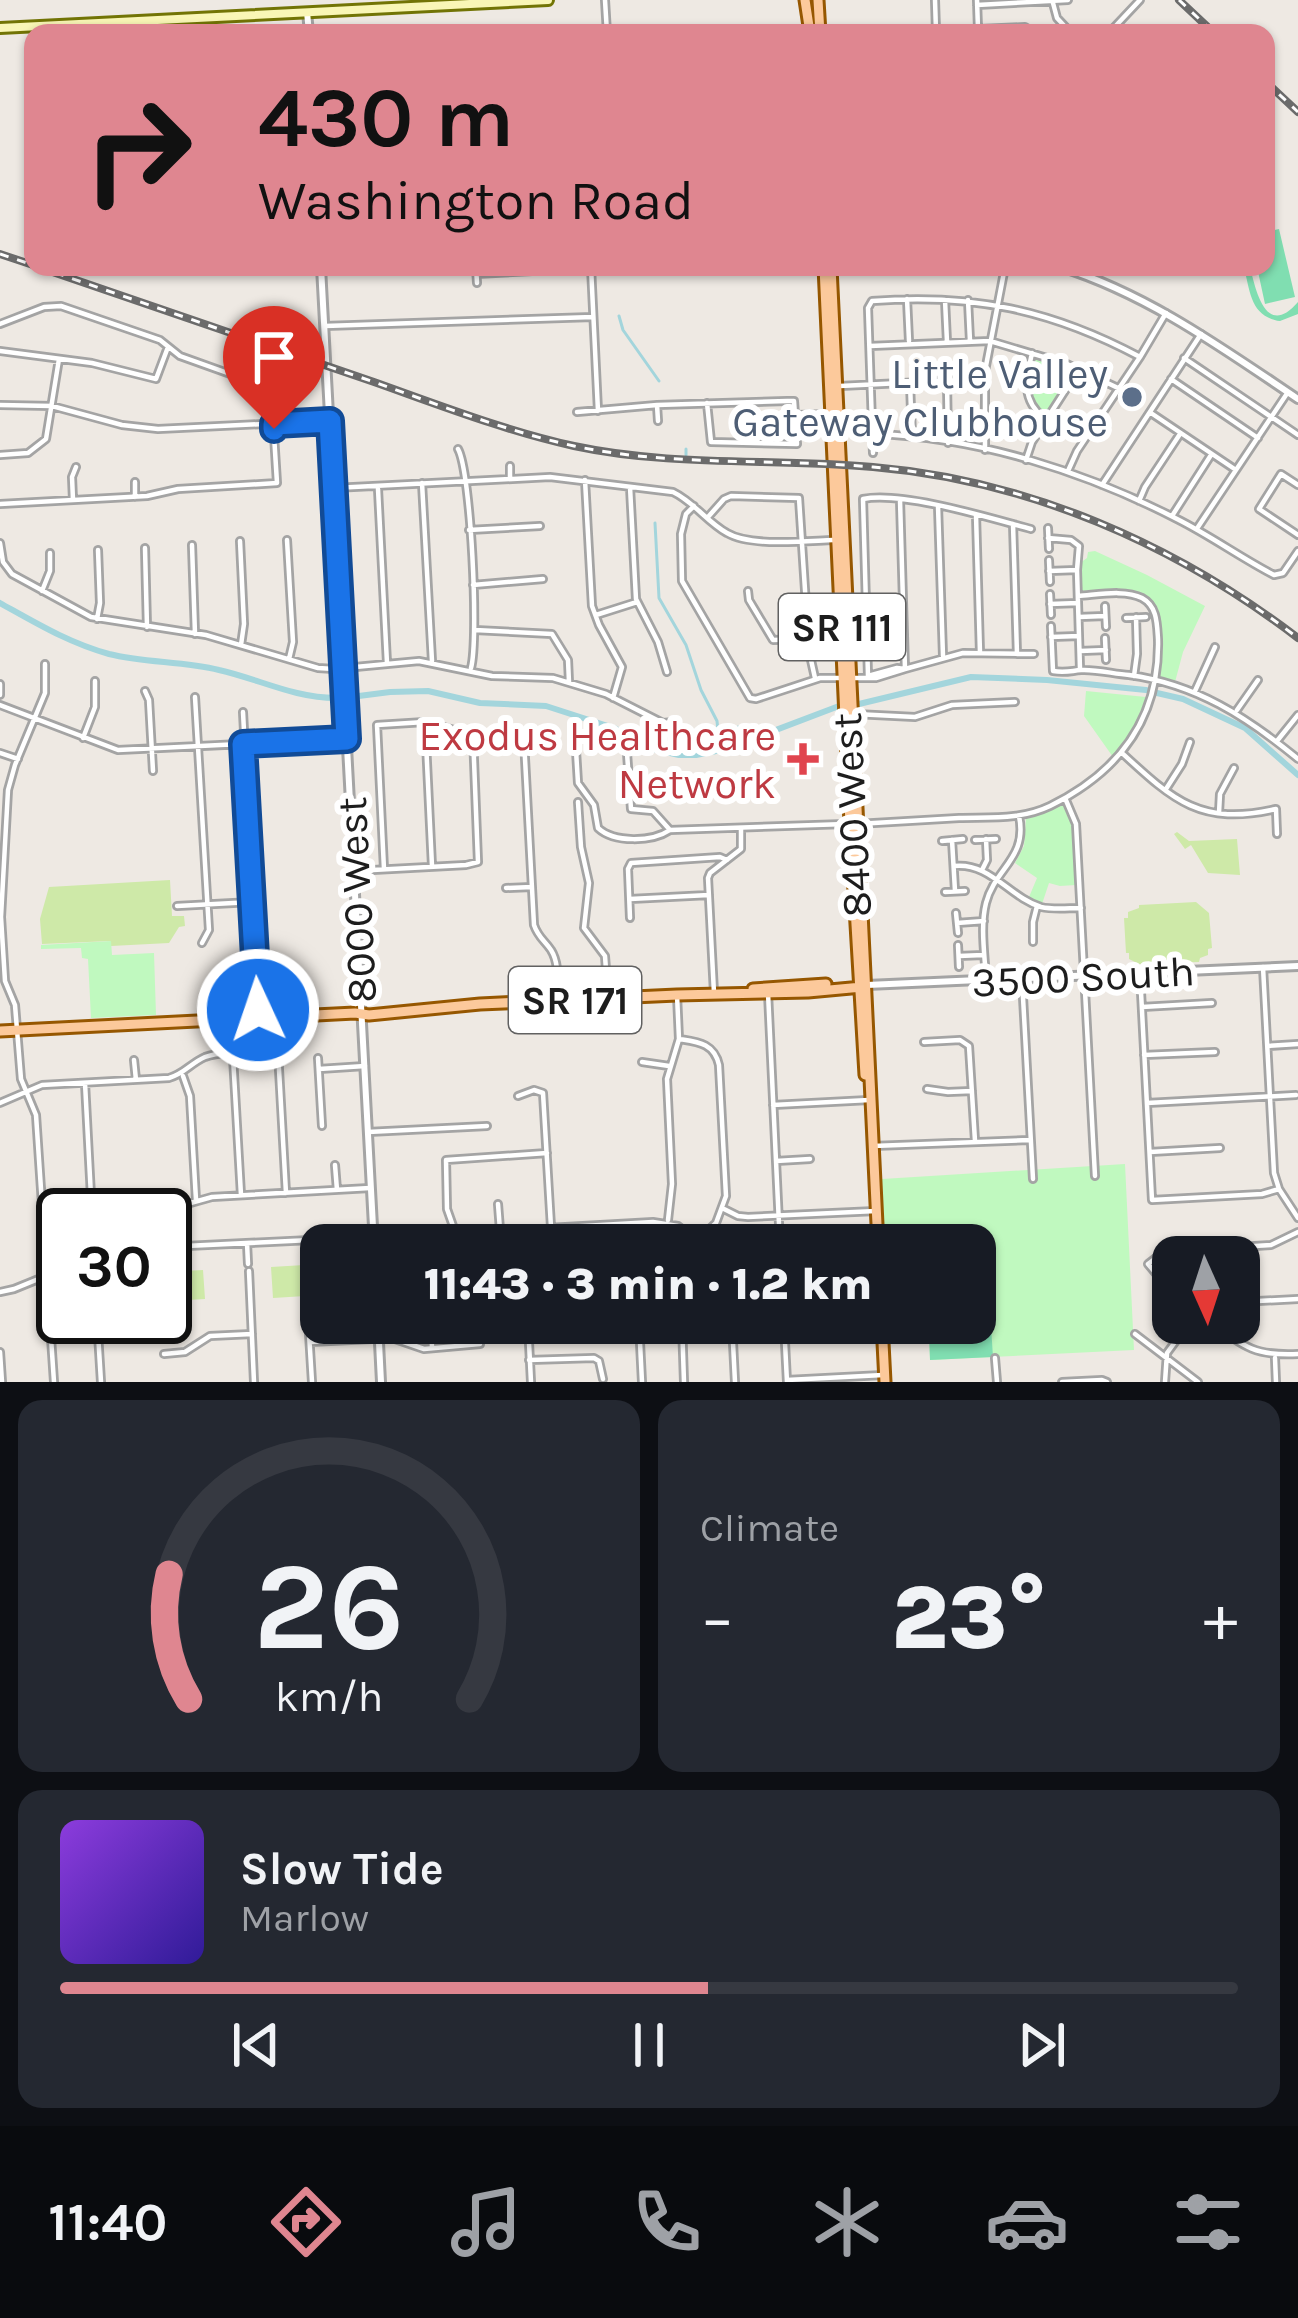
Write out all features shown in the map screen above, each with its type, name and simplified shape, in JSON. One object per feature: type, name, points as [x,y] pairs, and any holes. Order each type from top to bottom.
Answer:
[{"type":"main road","points":[[77,24],[548,0]]},
{"type":"main road","name":"8400 West","points":[[828,276],[842,540]]},
{"type":"main road","name":"8400 West","points":[[829,276],[877,1224]]},
{"type":"main road","name":"3500 South","points":[[0,1031],[862,985]]},
{"type":"main road","points":[[883,1344],[884,1378]]},
{"type":"street","points":[[977,2],[1068,0]]},
{"type":"street","points":[[308,12],[309,24]]},
{"type":"street","name":"8000 West","points":[[322,276],[373,1224]]},
{"type":"street","points":[[476,276],[477,283]]},
{"type":"street","points":[[591,276],[598,412]]},
{"type":"street","points":[[985,451],[984,379],[1003,276]]},
{"type":"street","points":[[1085,276],[1166,313],[1298,399]]},
{"type":"street","points":[[873,453],[870,303],[945,298],[998,304],[1067,323],[1140,357]]},
{"type":"street","points":[[945,298],[947,342]]},
{"type":"street","points":[[907,299],[909,344]]},
{"type":"street","points":[[968,300],[970,341]]},
{"type":"street","points":[[0,324],[57,306],[160,340],[180,356],[261,385],[271,395],[277,483],[178,489],[154,496],[0,504]]},
{"type":"street","points":[[1067,473],[1166,313]]},
{"type":"street","points":[[325,326],[593,316]]},
{"type":"street","points":[[1102,485],[1201,334]]},
{"type":"street","points":[[870,346],[990,341],[1079,369],[1118,388]]},
{"type":"street","points":[[0,351],[92,363],[156,379],[168,346]]},
{"type":"street","points":[[1032,353],[1026,392],[1030,404],[1047,419]]},
{"type":"street","points":[[0,455],[28,453],[40,446],[49,430],[59,358]]},
{"type":"street","points":[[1184,358],[1298,435]]},
{"type":"street","points":[[1026,460],[1032,442],[1079,369]]},
{"type":"street","points":[[837,386],[984,379]]},
{"type":"street","points":[[1171,379],[1258,438]]},
{"type":"street","points":[[947,380],[948,442]]},
{"type":"street","points":[[910,382],[912,437]]},
{"type":"street","points":[[1197,529],[1288,392]]},
{"type":"street","points":[[577,412],[657,405],[707,403],[794,401],[797,444],[716,444],[709,440],[707,403]]},
{"type":"street","points":[[0,405],[52,406],[146,428],[330,421]]},
{"type":"street","points":[[657,405],[658,421]]},
{"type":"street","points":[[1149,411],[1236,470]]},
{"type":"street","points":[[797,415],[832,414]]},
{"type":"street","points":[[1139,501],[1181,433]]},
{"type":"street","points":[[874,434],[948,442],[1026,460],[1102,485],[1197,529],[1271,574],[1283,573],[1298,550]]},
{"type":"street","points":[[458,449],[463,458],[470,530],[475,630],[470,670]]},
{"type":"street","points":[[1172,516],[1212,453]]},
{"type":"street","points":[[510,466],[510,479]]},
{"type":"street","points":[[73,500],[76,467]]},
{"type":"street","points":[[1298,485],[1281,474],[1259,509],[1298,535]]},
{"type":"street","points":[[334,488],[550,477],[585,480],[673,492],[738,538],[842,540]]},
{"type":"street","points":[[585,480],[595,615],[622,667],[613,698]]},
{"type":"street","points":[[135,482],[135,497]]},
{"type":"street","points":[[422,483],[432,662]]},
{"type":"street","points":[[378,486],[387,663]]},
{"type":"street","points":[[630,487],[637,602],[658,641],[667,672]]},
{"type":"street","points":[[708,518],[731,496],[799,498],[815,679]]},
{"type":"street","points":[[868,676],[864,498],[938,506],[1030,529]]},
{"type":"street","points":[[900,500],[905,669]]},
{"type":"street","points":[[694,506],[686,514],[681,534],[682,581],[752,700],[815,679],[876,678],[958,654],[1034,654]]},
{"type":"street","points":[[938,506],[943,659]]},
{"type":"street","points":[[976,515],[980,654]]},
{"type":"street","points":[[1013,524],[1017,654]]},
{"type":"street","points":[[470,530],[540,526]]},
{"type":"street","points":[[1048,528],[1049,549]]},
{"type":"street","points":[[1048,538],[1071,540],[1079,546],[1080,670]]},
{"type":"street","points":[[287,540],[293,642],[289,659]]},
{"type":"street","points":[[240,541],[241,645]]},
{"type":"street","points":[[192,545],[195,634]]},
{"type":"street","points":[[0,548],[9,571],[97,619],[195,634],[318,668],[432,662],[492,676],[545,677],[613,698],[659,722],[674,722]]},
{"type":"street","points":[[145,548],[147,627]]},
{"type":"street","points":[[97,619],[98,550]]},
{"type":"street","points":[[42,591],[50,571],[50,553]]},
{"type":"street","points":[[1049,560],[1050,582]]},
{"type":"street","points":[[1049,571],[1077,570]]},
{"type":"street","points":[[472,585],[543,579]]},
{"type":"street","points":[[748,591],[772,640],[808,639]]},
{"type":"street","points":[[1050,594],[1051,615]]},
{"type":"street","points":[[575,734],[579,786],[593,803],[603,833],[613,838],[661,836],[670,830],[1019,816],[1065,798],[1122,753],[1140,728],[1158,646],[1156,618],[1149,604],[1136,596],[1050,604]]},
{"type":"street","points":[[595,615],[637,602]]},
{"type":"street","points":[[1105,606],[1106,627]]},
{"type":"street","points":[[1079,617],[1105,616]]},
{"type":"street","points":[[1134,676],[1136,617]]},
{"type":"street","points":[[1126,618],[1146,617]]},
{"type":"street","points":[[1051,626],[1053,671],[1134,676],[1152,686],[1194,691],[1235,711],[1298,759]]},
{"type":"street","points":[[475,630],[555,635],[568,660],[569,682]]},
{"type":"street","points":[[1052,637],[1079,636]]},
{"type":"street","points":[[1106,638],[1106,660]]},
{"type":"street","points":[[1194,691],[1215,647]]},
{"type":"street","points":[[1080,651],[1106,650]]},
{"type":"street","points":[[41,1188],[36,1115],[21,1079],[16,1005],[3,988],[1,917],[8,790],[45,693],[44,664]]},
{"type":"street","points":[[1235,711],[1258,680]]},
{"type":"street","points":[[83,738],[95,707],[95,681]]},
{"type":"street","points":[[0,684],[0,695]]},
{"type":"street","points":[[145,691],[153,771]]},
{"type":"street","points":[[195,697],[208,930],[202,943]]},
{"type":"street","points":[[850,714],[915,717],[952,705],[1015,702]]},
{"type":"street","points":[[0,705],[118,750],[347,739]]},
{"type":"street","points":[[243,712],[259,1018]]},
{"type":"street","points":[[1276,741],[1298,716]]},
{"type":"street","points":[[424,722],[432,867]]},
{"type":"street","points":[[384,869],[377,725],[424,722],[473,735],[546,742]]},
{"type":"street","points":[[354,871],[478,862],[473,735]]},
{"type":"street","points":[[524,740],[536,930],[556,961],[558,1000]]},
{"type":"street","points":[[1166,789],[1190,742]]},
{"type":"street","points":[[565,746],[576,746]]},
{"type":"street","points":[[0,753],[18,759]]},
{"type":"street","points":[[627,753],[632,809],[653,811],[670,830]]},
{"type":"street","points":[[1122,753],[1194,809],[1219,814],[1276,809],[1277,833]]},
{"type":"street","points":[[1219,814],[1220,794],[1234,768]]},
{"type":"street","points":[[246,798],[261,797]]},
{"type":"street","points":[[1065,798],[1076,824],[1095,1176]]},
{"type":"street","points":[[578,802],[589,883],[584,928],[605,956],[608,998]]},
{"type":"street","points":[[986,981],[988,896],[1018,848],[1019,816]]},
{"type":"street","points":[[714,994],[708,876],[742,848],[742,829]]},
{"type":"street","points":[[975,840],[996,838]]},
{"type":"street","points":[[942,841],[963,839]]},
{"type":"street","points":[[982,870],[987,860],[986,839]]},
{"type":"street","points":[[952,840],[955,891]]},
{"type":"street","points":[[630,918],[629,864],[727,860]]},
{"type":"street","points":[[954,866],[982,870],[1037,906],[1081,908]]},
{"type":"street","points":[[506,888],[532,887]]},
{"type":"street","points":[[945,892],[965,891]]},
{"type":"street","points":[[629,899],[709,895]]},
{"type":"street","points":[[177,906],[254,908]]},
{"type":"street","points":[[1034,942],[1037,906]]},
{"type":"street","points":[[956,913],[958,933]]},
{"type":"street","points":[[957,922],[984,921]]},
{"type":"street","points":[[958,945],[959,967]]},
{"type":"street","points":[[959,956],[985,955]]},
{"type":"street","name":"3500 South","points":[[862,985],[1298,966]]},
{"type":"street","points":[[1263,968],[1274,1173],[1298,1218]]},
{"type":"street","points":[[1140,974],[1152,1200],[1279,1189]]},
{"type":"street","points":[[1022,979],[1034,1179]]},
{"type":"street","points":[[768,991],[779,1224]]},
{"type":"street","points":[[645,1224],[668,1223],[672,1196],[667,1093],[669,1066],[679,1039],[677,994]]},
{"type":"street","points":[[1142,1007],[1213,1003]]},
{"type":"street","points":[[679,1039],[708,1046],[718,1060],[726,1189],[724,1209],[715,1224]]},
{"type":"street","points":[[924,1042],[965,1042],[969,1048],[974,1141]]},
{"type":"street","points":[[1267,1046],[1298,1044]]},
{"type":"street","points":[[0,1103],[42,1084],[169,1078],[206,1057],[278,1052],[286,1192]]},
{"type":"street","points":[[1144,1055],[1215,1052]]},
{"type":"street","points":[[233,1054],[241,1195]]},
{"type":"street","points":[[188,1057],[194,1065]]},
{"type":"street","points":[[318,1058],[322,1126]]},
{"type":"street","points":[[134,1060],[136,1080]]},
{"type":"street","points":[[642,1061],[669,1066]]},
{"type":"street","points":[[319,1069],[365,1066]]},
{"type":"street","points":[[182,1074],[190,1096],[196,1200]]},
{"type":"street","points":[[85,1082],[91,1188]]},
{"type":"street","points":[[927,1089],[972,1091]]},
{"type":"street","points":[[518,1096],[537,1090],[543,1093],[551,1224]]},
{"type":"street","points":[[1147,1103],[1297,1095]]},
{"type":"street","points":[[773,1105],[870,1100]]},
{"type":"street","points":[[368,1132],[487,1126]]},
{"type":"street","points":[[873,1146],[1031,1140]]},
{"type":"street","points":[[1150,1152],[1220,1148]]},
{"type":"street","points":[[452,1224],[446,1160],[547,1154]]},
{"type":"street","points":[[776,1161],[810,1159]]},
{"type":"street","points":[[335,1165],[337,1190]]},
{"type":"street","points":[[192,1202],[371,1188]]},
{"type":"street","points":[[498,1204],[500,1224]]},
{"type":"street","points":[[724,1209],[738,1216],[876,1210]]},
{"type":"street","points":[[1260,1246],[1298,1232]]},
{"type":"street","points":[[192,1246],[300,1242]]},
{"type":"street","points":[[247,1243],[254,1382]]},
{"type":"street","points":[[0,1292],[36,1280]]},
{"type":"street","points":[[1260,1301],[1298,1299]]},
{"type":"street","points":[[164,1354],[185,1352],[209,1336],[252,1334]]},
{"type":"street","points":[[1135,1334],[1198,1382]]},
{"type":"street","points":[[51,1344],[54,1382]]},
{"type":"street","points":[[99,1344],[101,1382]]},
{"type":"street","points":[[310,1344],[312,1382]]},
{"type":"street","points":[[379,1344],[381,1382]]},
{"type":"street","points":[[407,1344],[432,1348],[480,1344]]},
{"type":"street","points":[[432,1344],[432,1348]]},
{"type":"street","points":[[529,1344],[531,1382]]},
{"type":"street","points":[[640,1344],[642,1382]]},
{"type":"street","points":[[683,1344],[684,1382]]},
{"type":"street","points":[[733,1344],[734,1382]]},
{"type":"street","points":[[785,1344],[787,1381],[884,1378]]},
{"type":"street","points":[[1165,1382],[1165,1358],[1175,1344]]},
{"type":"street","points":[[1241,1344],[1275,1355],[1298,1354]]},
{"type":"street","points":[[0,1352],[2,1382]]},
{"type":"street","points":[[1275,1355],[1276,1382]]},
{"type":"street","points":[[530,1360],[595,1358],[604,1379]]},
{"type":"street","points":[[995,1358],[997,1382]]},
{"type":"street","points":[[1063,1382],[1107,1382]]},
{"type":"green space","points":[[1279,229],[1295,297],[1265,304],[1259,276],[1275,276],[1275,230]]},
{"type":"green space","points":[[1246,276],[1253,276],[1270,314],[1278,316],[1298,302],[1298,314],[1280,321],[1270,319],[1253,302]]},
{"type":"green space","points":[[1035,358],[1073,372],[1046,414],[1034,403],[1029,389]]},
{"type":"green space","points":[[1095,551],[1205,606],[1175,682],[1158,676],[1160,626],[1151,604],[1130,593],[1081,591],[1080,563]]},
{"type":"green space","points":[[1086,691],[1146,697],[1131,737],[1113,757],[1084,716]]},
{"type":"green space","points":[[1061,805],[1067,808],[1073,825],[1076,885],[1049,883],[1042,904],[1029,897],[1037,878],[1015,863],[1024,846],[1026,818]]},
{"type":"green space","points":[[1177,832],[1189,841],[1237,839],[1240,875],[1208,873],[1191,845],[1185,849]]},
{"type":"green space","points":[[170,880],[172,916],[184,916],[185,926],[179,927],[169,943],[42,944],[40,919],[49,887]]},
{"type":"green space","points":[[1196,902],[1209,913],[1212,948],[1208,955],[1199,962],[1139,964],[1129,959],[1124,918],[1128,912],[1139,905]]},
{"type":"green space","points":[[111,941],[112,955],[154,953],[156,1015],[91,1018],[88,959],[82,958],[81,948],[41,949],[41,945]]},
{"type":"green space","points":[[1125,1164],[1134,1350],[930,1360],[929,1344],[996,1344],[996,1224],[883,1224],[882,1179]]},
{"type":"green space","points":[[300,1265],[300,1296],[273,1298],[271,1267]]},
{"type":"green space","points":[[203,1270],[205,1299],[192,1300],[192,1271]]},
{"type":"green space","points":[[929,1344],[992,1344],[993,1357],[930,1360]]},
{"type":"waterway","points":[[619,316],[623,330],[659,381]]},
{"type":"waterway","points":[[686,449],[686,455]]},
{"type":"waterway","points":[[655,523],[659,598],[686,645],[718,731],[728,733],[738,727],[740,731]]},
{"type":"waterway","points":[[0,603],[66,638],[109,654],[205,667],[291,692],[336,698]]},
{"type":"waterway","points":[[859,704],[971,677],[1146,690]]},
{"type":"waterway","points":[[351,697],[428,691],[480,703],[546,706],[679,755],[726,749],[839,706]]},
{"type":"waterway","points":[[1157,693],[1183,699],[1245,728],[1298,775]]},
{"type":"railway","points":[[1179,0],[1204,24]]},
{"type":"railway","points":[[1275,90],[1298,112]]},
{"type":"railway","points":[[0,254],[24,262]]},
{"type":"railway","points":[[64,276],[473,417],[574,446],[685,460],[873,467],[931,474],[1043,502],[1098,522],[1202,573],[1298,638]]},
{"type":"place","name":"Little Valley Gateway Clubhouse","points":[[1132,397]]},
{"type":"place","name":"Exodus Healthcare Network","points":[[803,759]]},
{"type":"route","points":[[258,1010],[243,744],[347,739],[330,421],[274,424],[274,429]]}]
